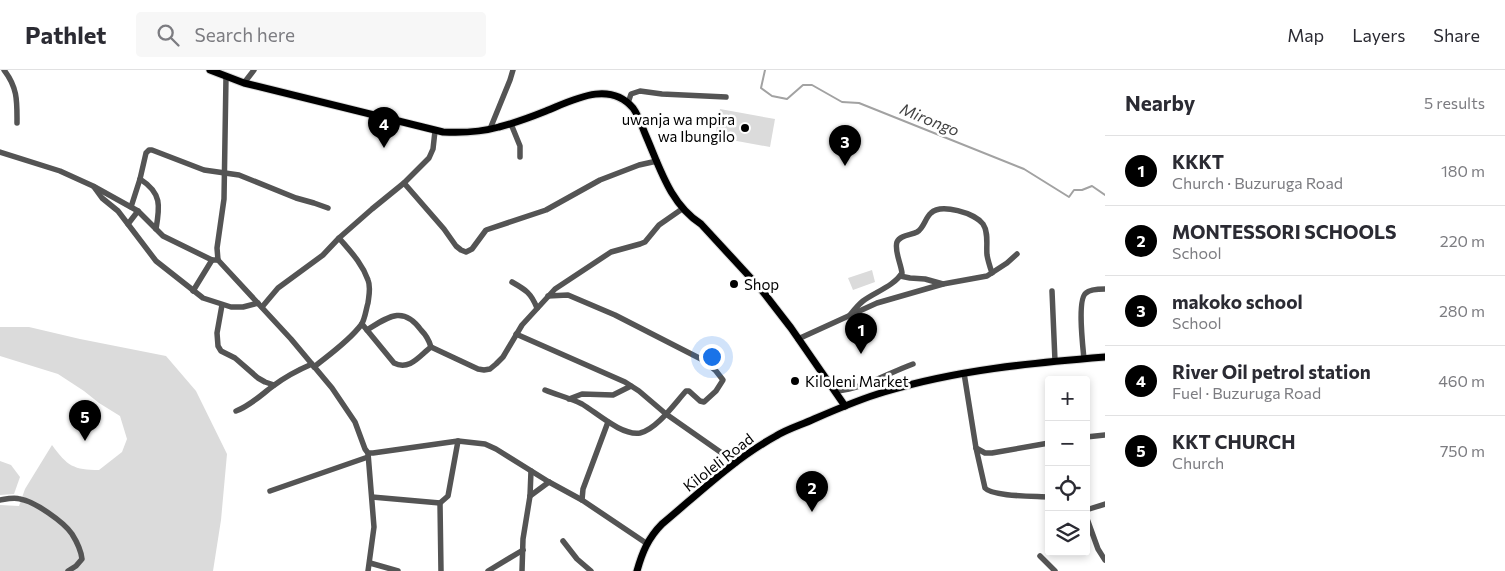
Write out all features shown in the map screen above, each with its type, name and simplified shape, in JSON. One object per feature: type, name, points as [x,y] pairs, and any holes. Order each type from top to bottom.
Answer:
[{"type":"main road","points":[[210,70],[244,83],[435,131],[460,133],[511,124],[588,95],[607,94],[621,98],[634,109],[672,195],[682,209],[700,224],[755,282],[845,406]]},
{"type":"main road","name":"Kiloleli Road","points":[[637,571],[646,543],[653,532],[736,463],[778,435],[845,406],[922,382],[964,373],[1055,361],[1105,357]]},
{"type":"street","points":[[4,70],[14,86],[17,100],[17,124]]},
{"type":"street","points":[[244,83],[254,70]]},
{"type":"street","points":[[490,129],[513,70]]},
{"type":"street","points":[[193,290],[215,260],[217,248],[224,199],[226,77]]},
{"type":"street","points":[[628,103],[631,94],[636,92],[726,97]]},
{"type":"street","points":[[511,124],[520,146],[520,157]]},
{"type":"street","points":[[93,186],[102,198],[114,206],[156,261],[203,298],[222,305],[243,307],[260,305],[278,288],[323,255],[372,208],[404,183],[431,155],[435,131]]},
{"type":"street","points":[[131,207],[146,153],[152,150],[204,170],[239,175],[296,198],[328,208]]},
{"type":"street","points":[[0,152],[60,171],[93,186],[138,211],[163,236],[215,260],[260,305],[344,404],[355,422],[368,455],[372,497],[374,527],[368,571]]},
{"type":"street","points":[[404,183],[458,248],[466,252],[472,249],[486,230],[546,210],[600,180],[639,165],[657,161]]},
{"type":"street","points":[[140,179],[152,188],[158,198],[156,229]]},
{"type":"street","points":[[850,315],[863,301],[884,289],[900,276],[902,273],[897,252],[898,241],[920,230],[934,210],[949,208],[981,221],[985,227],[992,273]]},
{"type":"street","points":[[367,330],[388,318],[403,315],[416,324],[428,339],[431,347],[478,369],[490,369],[503,357],[522,325],[555,289],[612,252],[644,242],[659,225],[682,209]]},
{"type":"street","points":[[128,224],[138,211]]},
{"type":"street","points":[[236,411],[247,406],[295,371],[313,366],[341,346],[362,324],[370,289],[369,282],[357,258],[339,238]]},
{"type":"street","points":[[798,339],[877,303],[943,284],[987,276],[1017,254]]},
{"type":"street","points":[[900,276],[925,278],[943,284]]},
{"type":"street","points":[[512,282],[528,292],[537,308]]},
{"type":"street","points":[[1084,359],[1083,297],[1091,290],[1105,288]]},
{"type":"street","points":[[1052,291],[1055,361]]},
{"type":"street","points":[[545,390],[587,407],[614,426],[640,432],[649,428],[666,414],[687,391],[704,402],[723,382],[722,377],[712,366],[703,360],[615,315],[568,295],[548,296]]},
{"type":"street","points":[[222,305],[217,333],[218,346],[221,351],[235,358],[258,378],[274,385]]},
{"type":"street","points":[[362,324],[397,365],[412,364],[431,347]]},
{"type":"street","points":[[516,334],[615,377],[631,386],[666,414],[736,463]]},
{"type":"street","points":[[836,392],[863,385],[913,364]]},
{"type":"street","points":[[964,373],[976,448],[985,488],[1008,495],[1045,497]]},
{"type":"street","points":[[569,399],[582,394],[613,395],[631,386]]},
{"type":"street","points":[[582,500],[583,489],[608,422]]},
{"type":"street","points":[[1090,437],[1105,435]]},
{"type":"street","points":[[372,497],[440,503],[448,496],[458,441]]},
{"type":"street","points":[[270,491],[379,452],[458,441],[486,444],[582,500],[646,543]]},
{"type":"street","points":[[976,448],[985,453],[992,453],[1045,444]]},
{"type":"street","points":[[522,571],[523,540],[530,496],[531,470]]},
{"type":"street","points":[[530,496],[549,482]]},
{"type":"street","points":[[0,500],[19,498],[33,504],[71,532],[81,550],[82,559],[68,571]]},
{"type":"street","points":[[440,503],[441,571]]},
{"type":"street","points":[[1090,509],[1105,504]]},
{"type":"street","points":[[1090,527],[1098,549],[1105,560]]},
{"type":"street","points":[[563,541],[576,559],[591,571]]},
{"type":"street","points":[[488,571],[523,550]]},
{"type":"street","points":[[1040,556],[1055,571]]},
{"type":"street","points":[[370,563],[398,571]]},
{"type":"shaded area","name":"uwanja wa mpira wa Ibungilo","points":[[720,109],[775,119],[770,147],[715,137]]},
{"type":"shaded area","points":[[872,270],[875,282],[853,290],[848,278]]},
{"type":"shaded area","points":[[0,327],[29,327],[166,356],[196,391],[227,454],[221,520],[213,571],[0,571],[0,505],[19,506],[25,489],[52,445],[62,458],[77,468],[99,470],[122,452],[127,439],[120,416],[58,374],[0,356]]},
{"type":"shaded area","points":[[0,461],[11,465],[20,477],[14,494],[0,495]]},
{"type":"waterway","name":"Mirongo","points":[[765,70],[761,88],[772,96],[787,99],[803,85],[812,85],[842,102],[859,103],[1024,169],[1069,197],[1074,190],[1082,190],[1092,186],[1105,195]]},
{"type":"place","name":"uwanja wa mpira wa Ibungilo","points":[[745,128]]},
{"type":"place","name":"River Oil petrol station","points":[[384,148]]},
{"type":"place","name":"makoko school","points":[[845,166]]},
{"type":"place","name":"Shop","points":[[734,284]]},
{"type":"place","name":"KKKT","points":[[861,354]]},
{"type":"place","name":"Kiloleni Market","points":[[795,381]]},
{"type":"place","name":"KKT CHURCH","points":[[85,441]]},
{"type":"place","name":"MONTESSORI SCHOOLS","points":[[812,512]]}]
